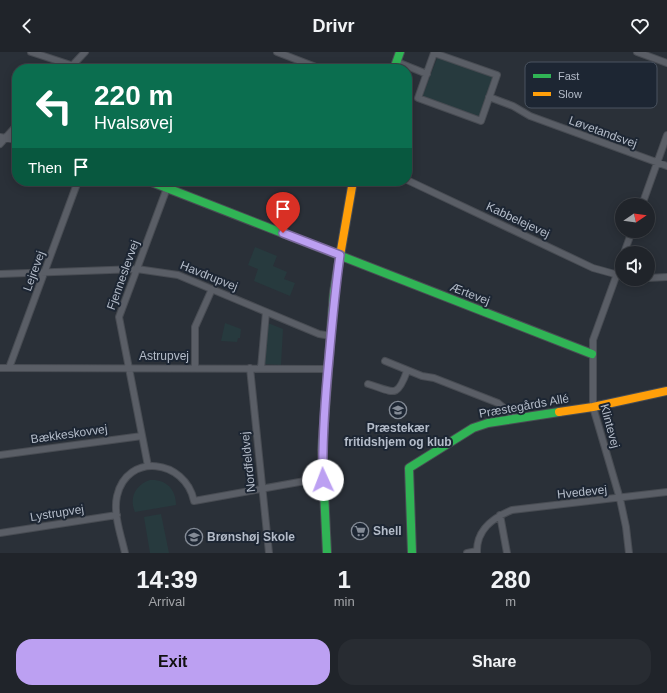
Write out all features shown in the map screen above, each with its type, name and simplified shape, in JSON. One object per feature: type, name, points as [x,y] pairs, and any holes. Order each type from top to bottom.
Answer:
[{"type":"street","points":[[31,52],[63,64]]},
{"type":"street","points":[[74,64],[85,52]]},
{"type":"street","points":[[277,52],[308,64]]},
{"type":"street","points":[[395,64],[400,52]]},
{"type":"street","points":[[637,52],[667,63]]},
{"type":"street","points":[[434,53],[497,75],[489,97],[481,121],[418,98],[434,53]]},
{"type":"street","points":[[412,70],[427,74]]},
{"type":"street","name":"Løvetandsvej","points":[[489,97],[513,106],[530,116],[667,166]]},
{"type":"street","points":[[0,144],[3,137],[12,129]]},
{"type":"street","points":[[644,198],[667,135]]},
{"type":"street","name":"Kabbelejevej","points":[[412,182],[593,268],[615,275]]},
{"type":"street","name":"Lejrevej","points":[[9,368],[76,186]]},
{"type":"street","name":"Ærtevej","points":[[163,186],[592,354]]},
{"type":"street","points":[[327,553],[322,443],[334,292],[352,186]]},
{"type":"street","name":"Fjenneslevvej","points":[[148,466],[119,317],[168,188]]},
{"type":"street","name":"Havdrupvej","points":[[0,274],[137,269],[178,275],[319,334],[331,336]]},
{"type":"street","points":[[655,278],[667,277]]},
{"type":"street","name":"Klintevej","points":[[615,286],[593,340],[593,407],[620,499],[626,527],[629,553]]},
{"type":"street","points":[[195,368],[195,327],[212,289]]},
{"type":"street","points":[[261,368],[266,312]]},
{"type":"street","points":[[385,361],[407,371],[434,378],[498,403],[516,418]]},
{"type":"street","name":"Astrupvej","points":[[0,368],[128,367],[328,369]]},
{"type":"street","name":"Nordfeldvej","points":[[250,368],[269,553]]},
{"type":"street","points":[[368,384],[388,390],[398,390],[407,371]]},
{"type":"street","name":"Præstegårds Allé","points":[[412,553],[409,468],[473,428],[488,423],[593,407],[667,391]]},
{"type":"street","name":"Bækkeskovvej","points":[[0,455],[142,436]]},
{"type":"street","points":[[125,553],[117,515],[116,501],[120,487],[128,476],[148,466],[162,466],[175,472],[186,481],[194,501],[262,488],[306,481],[323,480]]},
{"type":"street","name":"Hvedevej","points":[[500,515],[522,509],[620,499],[667,492]]},
{"type":"street","name":"Lystrupvej","points":[[0,533],[117,515]]},
{"type":"street","points":[[467,553],[477,552],[478,540],[483,529],[500,515],[507,553]]},
{"type":"green space","points":[[438,56],[494,77],[479,116],[422,97]]},
{"type":"green space","points":[[255,247],[277,256],[273,266],[287,272],[284,279],[295,283],[290,296],[254,281],[258,269],[248,265]]},
{"type":"green space","points":[[225,323],[241,329],[240,338],[238,338],[237,342],[221,341]]},
{"type":"green space","points":[[268,323],[283,329],[281,365],[264,364]]},
{"type":"green space","points":[[150,480],[161,481],[169,486],[176,499],[176,505],[135,512],[133,507],[133,497],[140,485]]},
{"type":"green space","points":[[161,514],[169,553],[150,553],[144,517]]},
{"type":"traffic: fast","points":[[396,64],[400,52]]},
{"type":"traffic: fast","points":[[162,186],[592,354]]},
{"type":"traffic: fast","points":[[327,553],[322,450],[334,292],[341,250]]},
{"type":"traffic: fast","points":[[412,553],[409,468],[473,428],[488,423],[559,412]]},
{"type":"traffic: slow","points":[[341,250],[352,186]]},
{"type":"traffic: slow","points":[[559,412],[593,407],[667,391]]},
{"type":"place","name":"Præstekær fritidshjem og klub","points":[[398,410]]},
{"type":"place","name":"Shell","points":[[360,531]]},
{"type":"place","name":"Brønshøj Skole","points":[[194,537]]},
{"type":"route","points":[[283,233],[340,255],[334,292],[324,411],[322,443],[323,480]]}]
